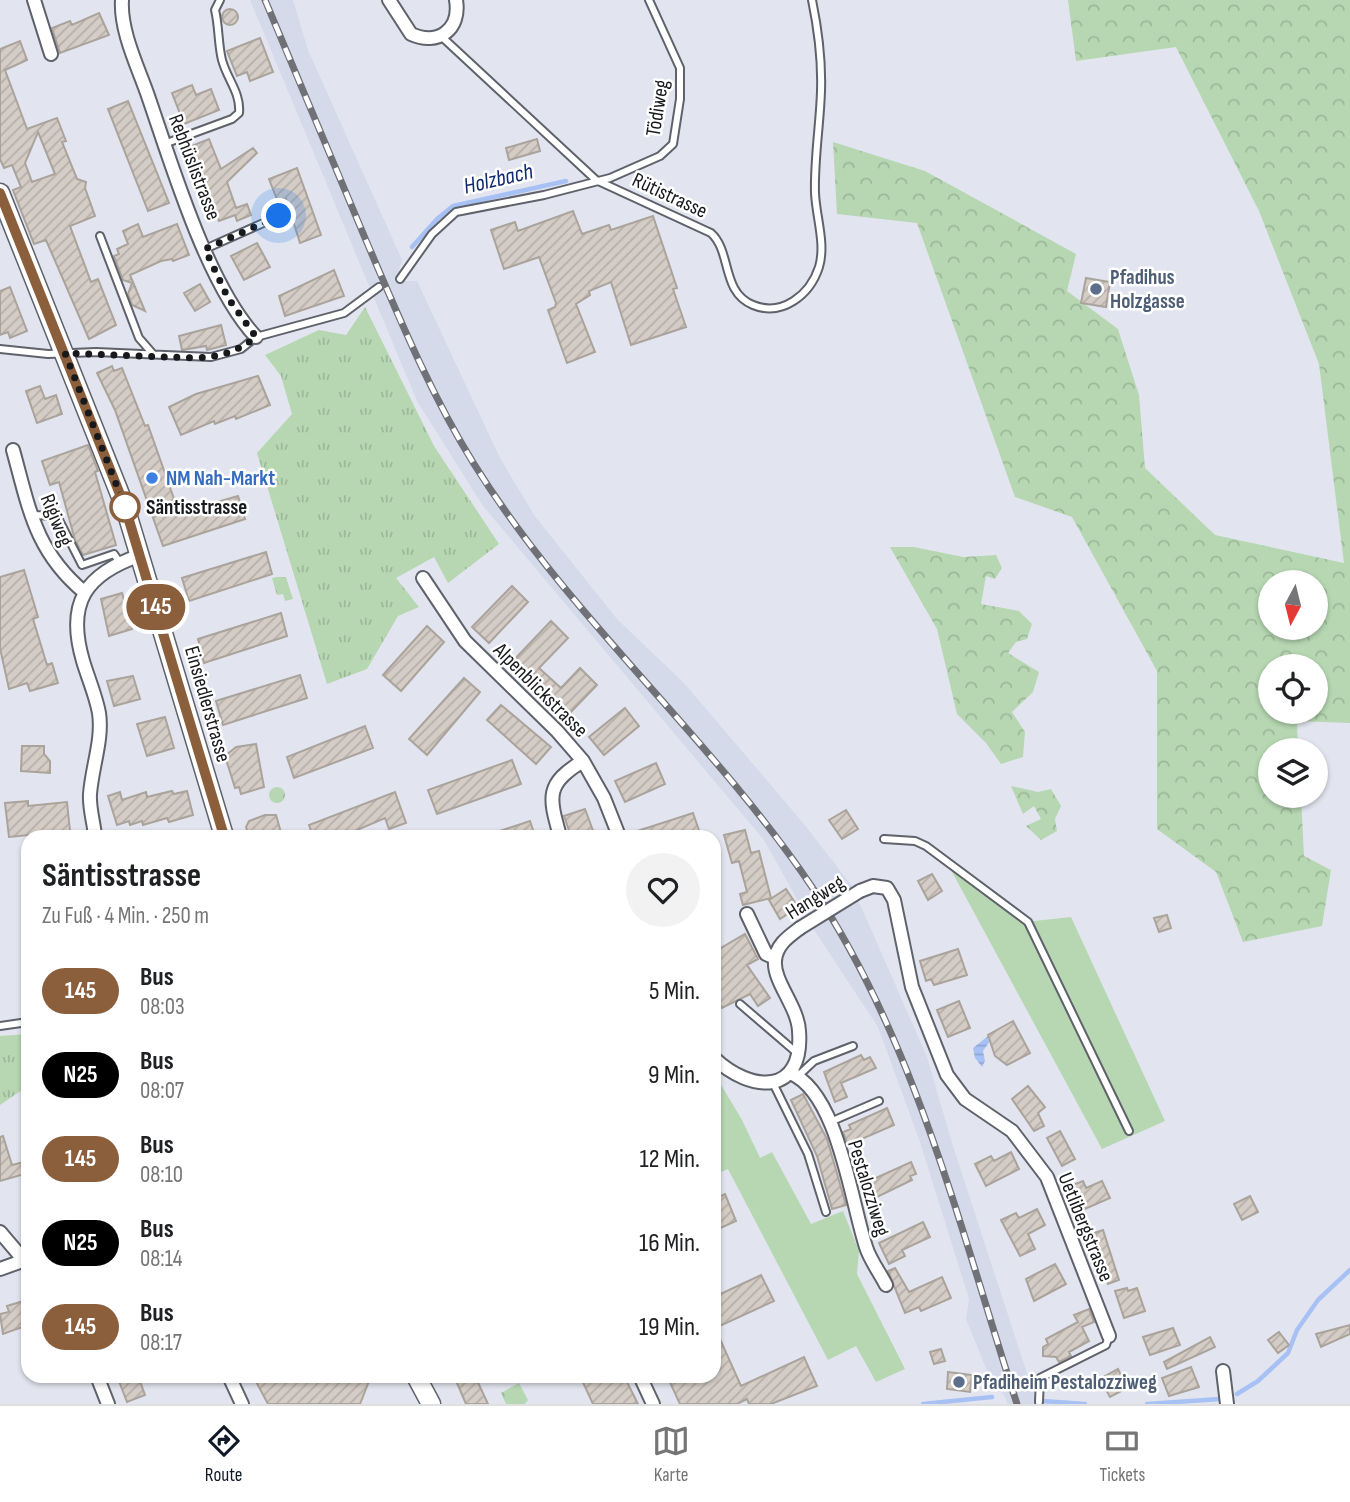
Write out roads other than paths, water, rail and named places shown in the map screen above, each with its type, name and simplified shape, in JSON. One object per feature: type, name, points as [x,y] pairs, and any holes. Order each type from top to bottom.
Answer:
[{"type":"main road","name":"Einsiedlerstrasse","points":[[0,193],[121,496],[222,830]]},
{"type":"main road","points":[[420,1383],[431,1404]]},
{"type":"street","points":[[34,0],[51,54]]},
{"type":"street","name":"Rebhüslistrasse","points":[[122,0],[126,29],[164,144],[205,249],[228,298],[256,337]]},
{"type":"street","points":[[388,0],[411,34],[431,40],[442,37],[456,19],[456,0]]},
{"type":"street","name":"Rigiweg","points":[[13,450],[32,515],[50,559],[61,573],[84,592]]},
{"type":"street","points":[[94,830],[90,796],[100,728],[99,711],[76,626],[84,592],[107,568],[141,555]]},
{"type":"street","name":"Alpenblickstrasse","points":[[423,578],[465,641],[557,731],[583,761],[604,798],[617,830]]},
{"type":"street","points":[[558,830],[551,803],[553,786],[564,772],[583,761]]},
{"type":"street","name":"Hangweg","points":[[775,958],[783,940],[859,891],[873,886],[887,888]]},
{"type":"street","name":"Uetlibergstrasse","points":[[887,888],[894,900],[912,987],[947,1075],[964,1098],[1012,1131],[1046,1177],[1109,1336]]},
{"type":"street","points":[[721,1064],[737,1078],[755,1084],[773,1083],[794,1074],[800,1033],[797,1014],[775,970],[775,958],[766,954],[747,914]]},
{"type":"street","name":"Pestalozziweg","points":[[794,1074],[815,1091],[849,1175],[866,1249],[886,1285]]},
{"type":"street","points":[[0,1232],[21,1255]]},
{"type":"street","points":[[0,1269],[21,1264]]},
{"type":"street","points":[[1223,1371],[1227,1404]]},
{"type":"street","points":[[100,1383],[108,1404]]},
{"type":"street","points":[[232,1383],[242,1404]]},
{"type":"street","points":[[643,1383],[653,1404]]},
{"type":"lane","points":[[164,144],[232,119],[239,113],[239,100],[222,59],[221,34],[215,10],[220,0]]},
{"type":"lane","name":"Tödiweg","points":[[400,278],[432,234],[456,212],[544,195],[610,178],[660,156],[673,144],[680,99],[680,68],[649,0]]},
{"type":"lane","name":"Rütistrasse","points":[[442,37],[596,180],[711,233],[719,245],[726,275],[750,304],[773,309],[801,296],[818,267],[821,248],[815,193],[821,88],[812,0]]},
{"type":"lane","points":[[205,249],[279,216]]},
{"type":"lane","points":[[100,236],[139,338],[153,354]]},
{"type":"lane","points":[[0,349],[211,357],[241,349],[256,337],[344,313],[379,287]]},
{"type":"lane","points":[[32,515],[57,516],[82,565],[114,554],[120,563]]},
{"type":"lane","points":[[884,839],[915,841],[926,846],[1028,922],[1129,1131]]},
{"type":"lane","points":[[740,1004],[797,1054]]},
{"type":"lane","points":[[0,1026],[21,1023]]},
{"type":"lane","points":[[794,1074],[814,1061],[853,1046]]},
{"type":"lane","points":[[773,1083],[808,1154],[826,1212]]},
{"type":"lane","points":[[828,1123],[880,1101]]},
{"type":"lane","points":[[1039,1402],[1040,1378],[1106,1345],[1109,1336]]},
{"type":"water","points":[[988,1036],[990,1041],[983,1051],[985,1061],[982,1067],[975,1058],[973,1048]]},
{"type":"waterway","name":"Holzbach","points":[[412,247],[437,219],[453,206],[566,181]]},
{"type":"waterway","points":[[1237,1394],[1258,1381],[1288,1353],[1297,1330],[1318,1300],[1350,1270]]},
{"type":"waterway","points":[[923,1404],[992,1397]]},
{"type":"waterway","points":[[1147,1404],[1220,1399]]},
{"type":"waterway","points":[[1042,1401],[1085,1404]]},
{"type":"railway","points":[[265,0],[402,325],[443,410],[474,464],[553,574],[730,779],[772,832],[812,887],[848,947],[880,1009],[908,1073],[955,1204],[1017,1404]]},
{"type":"place","name":"Pfadihus Holzgasse","points":[[1096,289]]},
{"type":"place","name":"NM Nah-Markt","points":[[152,478]]},
{"type":"place","name":"Säntisstrasse","points":[[125,507]]},
{"type":"place","name":"Pfadiheim Pestalozziweg","points":[[959,1382]]}]
